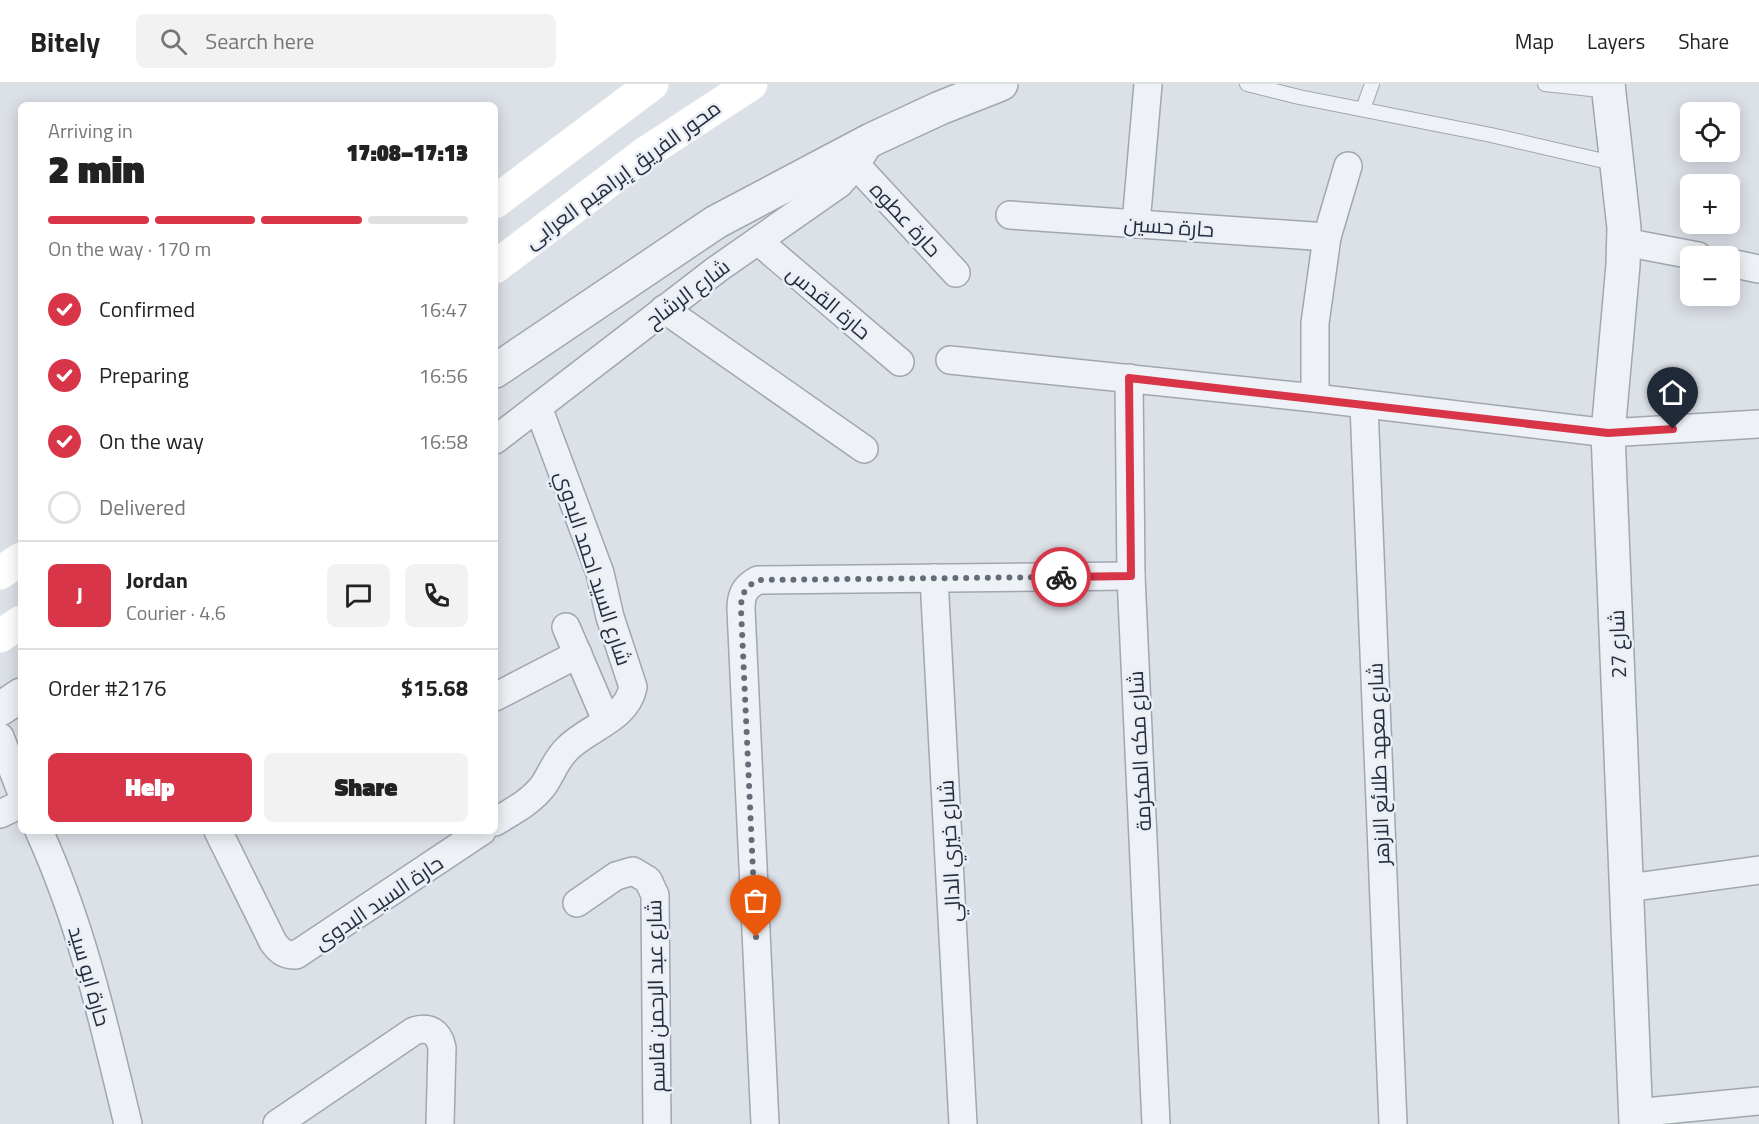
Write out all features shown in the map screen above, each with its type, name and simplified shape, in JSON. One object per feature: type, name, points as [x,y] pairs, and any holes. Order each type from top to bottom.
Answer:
[{"type":"main road","points":[[498,200],[652,84]]},
{"type":"main road","name":"محور الفريق إبراهيم العرابى","points":[[498,265],[647,152],[751,84]]},
{"type":"main road","points":[[0,573],[18,561]]},
{"type":"main road","points":[[0,636],[18,624]]},
{"type":"street","points":[[498,369],[716,222],[1001,84]]},
{"type":"street","points":[[1136,224],[1148,84]]},
{"type":"street","name":"شارع 27","points":[[1608,87],[1618,165],[1624,242],[1608,433],[1628,888],[1635,1118]]},
{"type":"street","name":"شارع الرشاح","points":[[498,438],[664,309],[840,184],[863,152]]},
{"type":"street","name":"حارة عطوه","points":[[863,152],[956,273]]},
{"type":"street","points":[[1315,398],[1315,323],[1327,237],[1348,166]]},
{"type":"street","name":"حارة حسين","points":[[1010,215],[1327,237]]},
{"type":"street","name":"حارة القدس","points":[[758,241],[900,362]]},
{"type":"street","points":[[1624,242],[1680,253]]},
{"type":"street","points":[[1740,265],[1759,269]]},
{"type":"street","points":[[664,309],[864,449]]},
{"type":"street","points":[[950,360],[1315,398],[1608,433],[1759,424]]},
{"type":"street","name":"شارع مكه المكرمة","points":[[1129,378],[1131,576],[1156,1124]]},
{"type":"street","name":"شارع معهد طلائع الازهر","points":[[1364,405],[1393,1124]]},
{"type":"street","name":"شارع السيد احمد البدوي","points":[[538,406],[600,573],[610,617],[633,687],[631,698],[624,707],[606,720]]},
{"type":"street","points":[[765,1124],[741,596],[747,586],[758,580],[1131,576]]},
{"type":"street","name":"شارع خيري الدالي","points":[[934,578],[963,1124]]},
{"type":"street","points":[[498,820],[535,795],[560,755],[574,742],[606,720],[566,627]]},
{"type":"street","points":[[498,695],[578,654]]},
{"type":"street","points":[[0,709],[18,697]]},
{"type":"street","points":[[0,737],[18,783]]},
{"type":"street","points":[[0,814],[18,805]]},
{"type":"street","name":"حارة ابو سيد","points":[[40,834],[70,909],[88,965],[128,1124]]},
{"type":"street","name":"حارة السيد البدوى","points":[[219,834],[273,942],[287,955],[304,951],[478,834]]},
{"type":"street","points":[[1628,888],[1759,870]]},
{"type":"street","name":"شارع عبد الرحمن قاسم","points":[[577,903],[616,876],[633,871],[648,880],[655,895],[657,1124]]},
{"type":"street","points":[[277,1124],[414,1031],[424,1028],[433,1031],[440,1038],[442,1048],[440,1124]]},
{"type":"street","points":[[1635,1118],[1759,1101]]},
{"type":"lane","points":[[1247,84],[1299,98],[1363,108],[1618,165]]},
{"type":"lane","points":[[1363,108],[1372,84]]},
{"type":"lane","points":[[1545,84],[1608,87]]},
{"type":"way so far","points":[[756,937],[741,609],[741,596],[747,586],[758,580],[1061,577]]},
{"type":"route","points":[[1061,577],[1131,576],[1129,378],[1608,433],[1673,429]]}]
